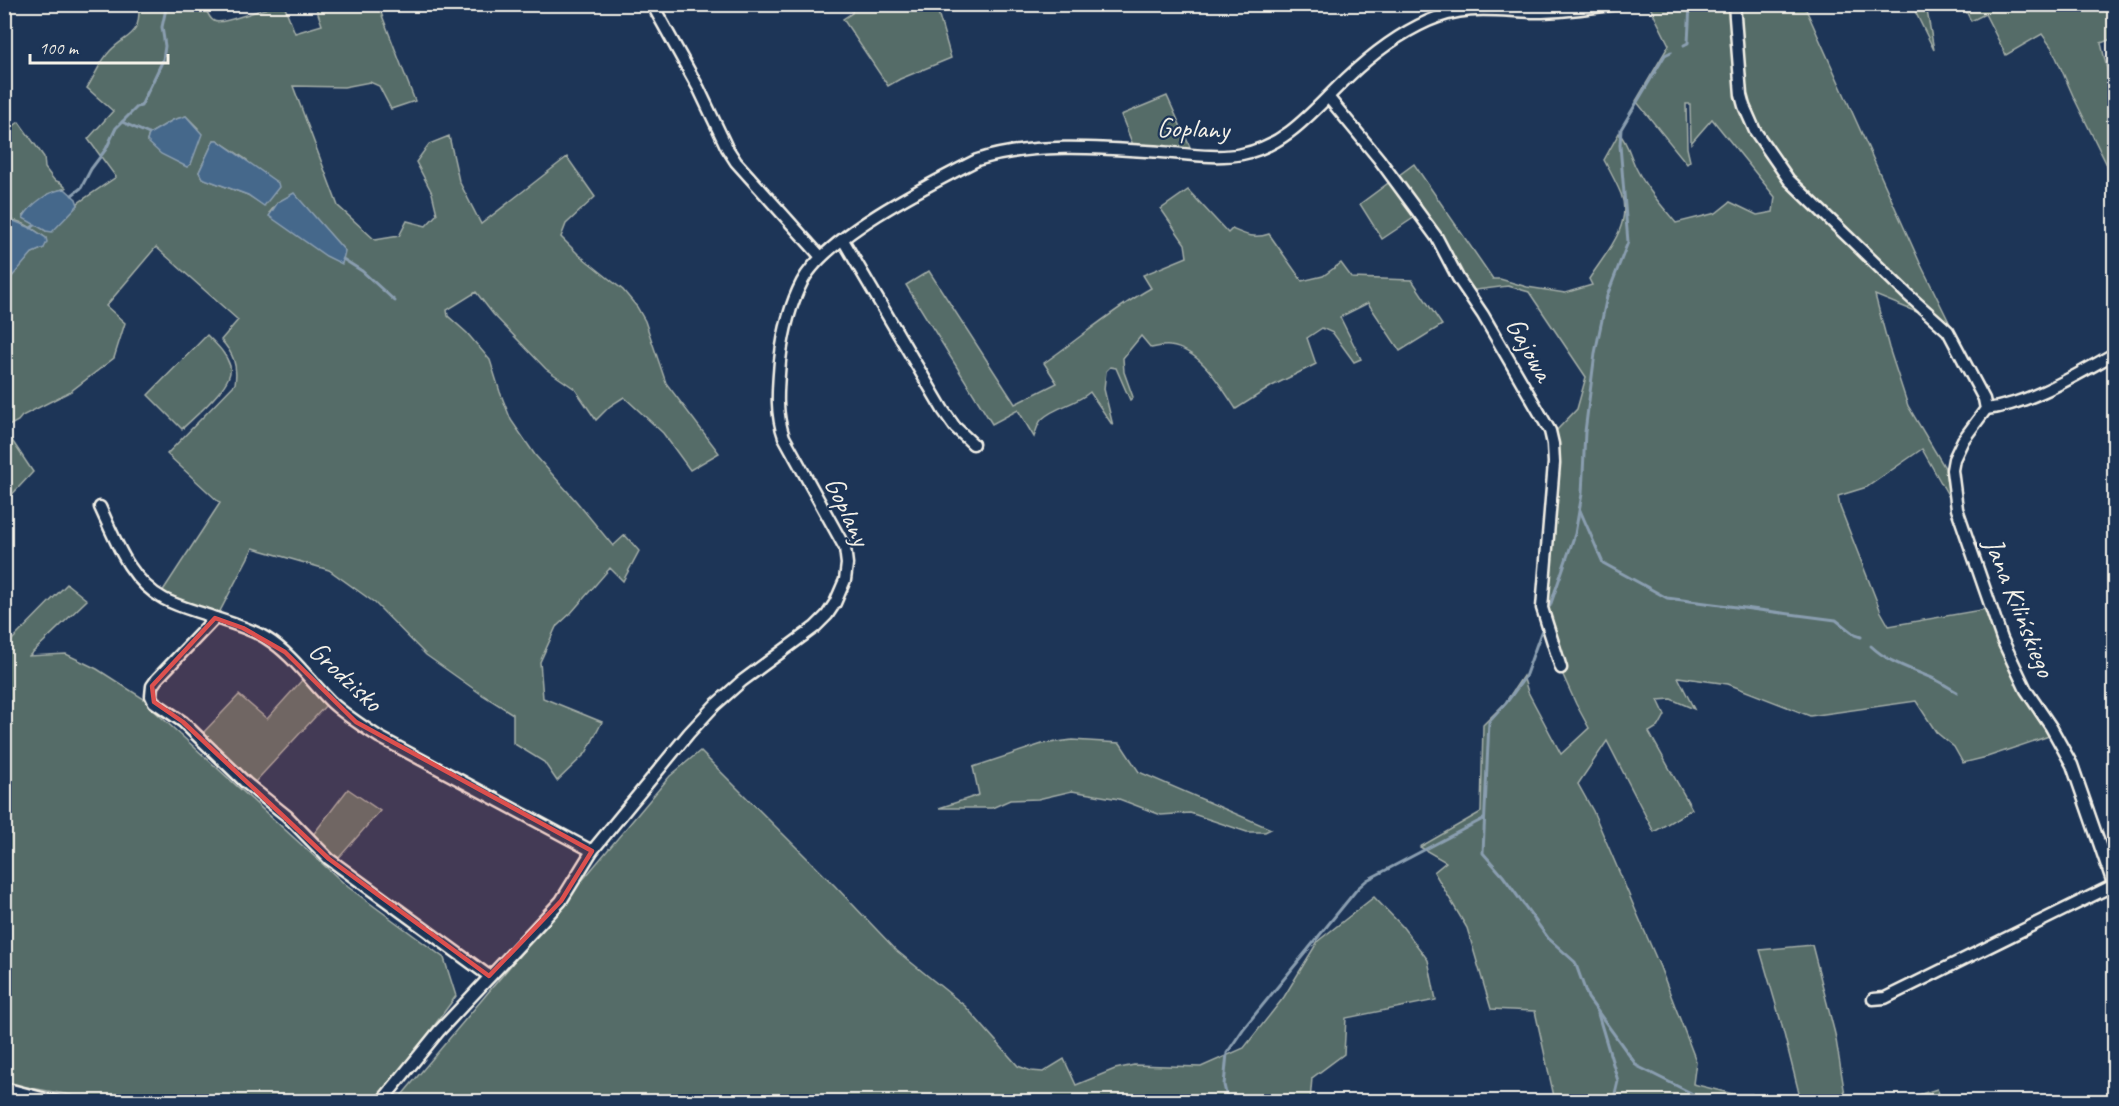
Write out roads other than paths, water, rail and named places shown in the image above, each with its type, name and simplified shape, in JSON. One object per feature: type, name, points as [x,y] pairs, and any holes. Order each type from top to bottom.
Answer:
[{"type":"street","points":[[652,4],[736,162],[821,256]]},
{"type":"street","name":"Goplany","points":[[592,851],[689,733],[716,705],[742,681],[815,627],[827,615],[845,580],[847,564],[844,548],[779,424],[778,381],[786,329],[803,280],[821,256],[903,200],[976,160],[1005,153],[1083,147],[1198,155],[1243,154],[1280,139],[1302,123],[1348,77],[1379,52],[1428,21],[1451,12],[1468,9],[1546,11],[1616,4]]},
{"type":"street","points":[[1734,4],[1741,94],[1755,131],[1797,187],[1948,331],[1980,390],[1986,409],[2007,407],[2115,354]]},
{"type":"street","name":"Gajowa","points":[[1328,97],[1358,131],[1437,238],[1458,278],[1483,315],[1550,431],[1554,463],[1542,608],[1561,668]]},
{"type":"street","points":[[843,240],[943,410],[955,427],[973,444]]},
{"type":"street","name":"Jana Kilińskiego","points":[[1986,409],[1964,440],[1954,459],[1952,470],[1957,509],[2002,639],[2026,690],[2051,727],[2072,765],[2114,885]]},
{"type":"street","name":"Grodzisko","points":[[100,507],[125,560],[150,590],[165,599],[266,638],[285,652],[332,702],[356,722],[379,737],[592,851]]},
{"type":"street","points":[[215,618],[157,679],[152,686],[154,702],[183,722],[246,783],[281,811],[328,859],[489,976]]},
{"type":"street","points":[[381,1101],[439,1031],[561,901],[592,851]]},
{"type":"street","points":[[1873,999],[1885,998],[2114,885]]},
{"type":"street","points":[[4,1088],[57,1101]]},
{"type":"water","points":[[186,116],[202,134],[191,164],[187,167],[161,154],[147,141],[149,134],[173,120]]},
{"type":"water","points":[[214,140],[278,183],[279,187],[264,206],[248,195],[202,178],[199,172]]},
{"type":"water","points":[[65,189],[76,199],[78,205],[52,232],[23,218],[41,199],[53,192]]},
{"type":"water","points":[[294,193],[345,251],[342,264],[326,256],[269,216],[278,202]]},
{"type":"water","points":[[9,219],[31,228],[46,238],[47,242],[44,248],[32,253],[5,285],[5,221]]},
{"type":"waterway","points":[[72,195],[81,188],[91,169],[106,149],[116,128],[137,107],[141,106],[163,60],[165,46],[162,27],[167,4]]},
{"type":"waterway","points":[[1684,45],[1688,43],[1690,4]]},
{"type":"waterway","points":[[1550,606],[1575,534],[1582,494],[1585,432],[1595,353],[1607,296],[1628,242],[1620,145],[1621,129],[1665,55],[1671,52]]},
{"type":"waterway","points":[[122,122],[149,134]]},
{"type":"waterway","points":[[31,228],[35,225]]},
{"type":"waterway","points":[[343,259],[362,271],[395,301]]},
{"type":"waterway","points":[[1579,508],[1603,563],[1667,598],[1836,620],[1861,637]]},
{"type":"waterway","points":[[1543,627],[1525,677],[1489,722],[1483,853],[1503,876],[1548,938],[1575,962],[1588,998],[1637,1066],[1709,1102]]},
{"type":"waterway","points":[[1871,646],[1891,660],[1935,679],[1957,692]]},
{"type":"waterway","points":[[1228,1102],[1224,1085],[1227,1053],[1244,1028],[1358,888],[1367,880],[1483,819]]},
{"type":"waterway","points":[[1598,1014],[1618,1081],[1613,1102]]}]
